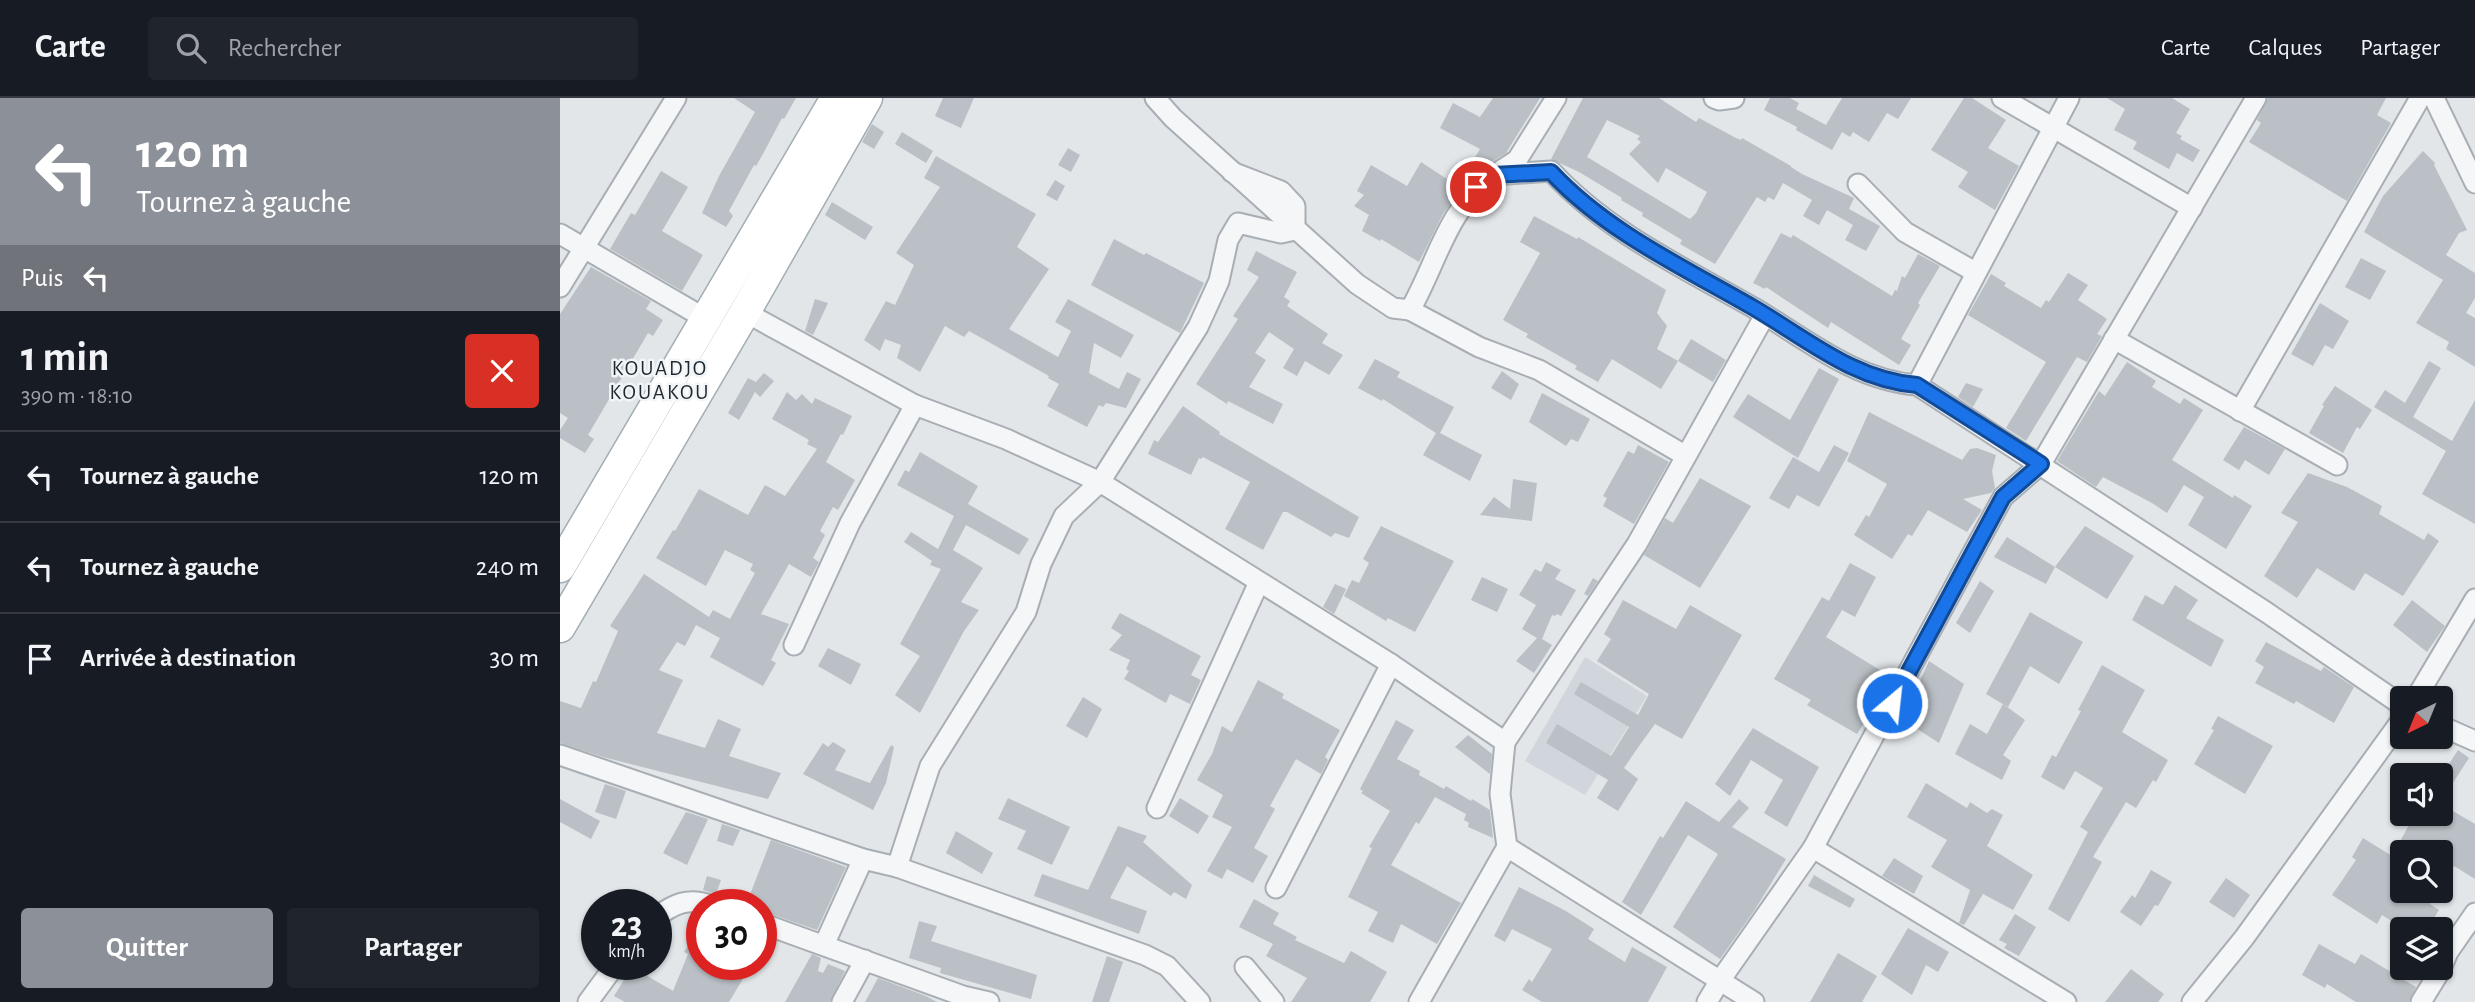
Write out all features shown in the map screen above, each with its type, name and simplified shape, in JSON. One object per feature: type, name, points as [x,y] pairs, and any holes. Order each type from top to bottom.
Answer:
[{"type":"main road","points":[[560,567],[836,98]]},
{"type":"main road","points":[[560,627],[867,98]]},
{"type":"street","points":[[560,287],[676,98]]},
{"type":"street","points":[[1155,98],[1173,118],[1357,284],[1393,308],[1410,310],[1479,347],[1539,370],[1686,456]]},
{"type":"street","points":[[1410,310],[1448,228],[1476,187],[1517,160],[1556,98]]},
{"type":"street","points":[[1714,98],[1734,98]]},
{"type":"street","points":[[2002,98],[2192,208]]},
{"type":"street","points":[[1917,385],[2069,98]]},
{"type":"street","points":[[1707,1002],[1814,849],[2003,497],[2041,464],[2256,98]]},
{"type":"street","points":[[2240,411],[2420,98]]},
{"type":"street","points":[[2434,98],[2475,183]]},
{"type":"street","points":[[1494,175],[1551,172],[1575,197],[1619,231],[1765,315],[1832,358],[1876,378],[1917,385],[2255,605],[2390,697]]},
{"type":"street","points":[[1857,184],[1905,232],[1975,272]]},
{"type":"street","points":[[897,867],[930,766],[1026,612],[1041,564],[1063,516],[1100,482],[1198,327],[1219,281],[1228,240],[1238,223],[1281,233],[1295,230]]},
{"type":"street","points":[[560,234],[706,319]]},
{"type":"street","points":[[745,312],[915,405],[1006,439],[1100,482],[1391,664],[1504,742]]},
{"type":"street","points":[[1419,1002],[1507,847],[1500,794],[1504,742],[1637,544],[1765,315]]},
{"type":"street","points":[[2114,339],[2337,465]]},
{"type":"street","points":[[794,645],[850,523],[915,405]]},
{"type":"street","points":[[1157,808],[1259,582]]},
{"type":"street","points":[[2423,686],[2475,599]]},
{"type":"street","points":[[1276,888],[1391,664]]},
{"type":"street","points":[[2454,732],[2475,741]]},
{"type":"street","points":[[2192,1002],[2244,938],[2390,736]]},
{"type":"street","points":[[560,755],[863,859],[897,867],[1145,955],[1167,967],[1200,1002]]},
{"type":"street","points":[[1507,847],[1754,1002]]},
{"type":"street","points":[[1814,849],[2066,1002]]},
{"type":"street","points":[[824,945],[863,859]]},
{"type":"street","points":[[2421,1002],[2448,952],[2475,913]]},
{"type":"street","points":[[777,929],[962,999],[989,1002]]},
{"type":"street","points":[[842,1002],[864,960]]},
{"type":"street","points":[[1245,967],[1274,1002]]},
{"type":"street","points":[[588,1002],[604,980]]},
{"type":"shaded area","points":[[1585,657],[1647,696],[1585,795],[1525,761]]},
{"type":"building","points":[[734,98],[796,98],[729,211],[733,216],[726,227],[702,213],[719,176],[755,112]]},
{"type":"building","points":[[943,98],[974,98],[961,128],[935,116]]},
{"type":"building","points":[[1493,98],[1540,98],[1506,153],[1485,166],[1474,159],[1480,149],[1440,128],[1453,103],[1480,117]]},
{"type":"building","points":[[1583,98],[1659,98],[1696,122],[1699,118],[1736,138],[1742,138],[1802,174],[1854,198],[1849,209],[1880,226],[1866,251],[1845,240],[1853,225],[1827,210],[1819,225],[1803,216],[1812,200],[1783,183],[1774,200],[1768,197],[1765,202],[1757,197],[1715,264],[1680,244],[1682,240],[1642,216],[1643,213],[1621,200],[1622,198],[1551,159]],"holes":[[[1607,120],[1640,136],[1637,139],[1641,142],[1629,154],[1658,183],[1666,168],[1707,192],[1690,219],[1587,157]]]},
{"type":"building","points":[[1770,98],[1790,98],[1799,103],[1796,109],[1826,125],[1842,98],[1911,98],[1898,119],[1887,113],[1869,142],[1853,132],[1850,137],[1842,132],[1832,150],[1764,110]]},
{"type":"building","points":[[1964,98],[1972,98],[2006,120],[1988,148],[2019,166],[1995,210],[1958,187],[1968,172],[1931,150]]},
{"type":"building","points":[[2107,98],[2172,98],[2190,109],[2176,133],[2182,136],[2180,139],[2200,150],[2193,162],[2177,153],[2169,169],[2133,149],[2137,142],[2114,130],[2125,109]]},
{"type":"building","points":[[2268,98],[2386,98],[2377,115],[2391,123],[2347,201],[2249,142],[2261,123],[2257,120]]},
{"type":"building","points":[[872,124],[884,132],[874,149],[862,142]]},
{"type":"building","points":[[902,132],[933,151],[926,163],[895,144]]},
{"type":"building","points":[[1068,148],[1080,155],[1071,172],[1058,165]]},
{"type":"building","points":[[2423,151],[2435,163],[2467,230],[2459,233],[2446,255],[2475,273],[2475,298],[2466,313],[2475,318],[2475,367],[2446,349],[2449,342],[2416,323],[2443,280],[2364,232],[2383,196]]},
{"type":"building","points":[[936,156],[1036,214],[1017,247],[1049,269],[1009,329],[1058,357],[1071,331],[1055,322],[1068,299],[1134,335],[1121,358],[1094,343],[1089,373],[1119,389],[1127,372],[1141,379],[1126,408],[1106,403],[1103,407],[1099,405],[1087,427],[1047,406],[1059,384],[969,331],[964,337],[945,326],[920,372],[897,358],[901,345],[885,339],[880,351],[864,340],[886,301],[895,305],[914,265],[896,253],[940,187],[924,178]]},
{"type":"building","points":[[1421,162],[1462,189],[1443,214],[1419,262],[1362,231],[1369,215],[1354,206],[1364,195],[1357,191],[1371,165],[1407,186]]},
{"type":"building","points":[[661,171],[688,187],[662,231],[703,255],[682,291],[610,249],[631,213],[635,215]]},
{"type":"building","points":[[1055,180],[1065,186],[1057,201],[1046,195]]},
{"type":"building","points":[[832,202],[873,227],[865,240],[825,215]]},
{"type":"building","points":[[1534,216],[1577,239],[1578,237],[1666,290],[1657,313],[1667,326],[1657,349],[1678,361],[1661,389],[1612,359],[1598,382],[1503,320],[1540,253],[1520,242]]},
{"type":"building","points":[[1781,233],[1791,238],[1793,235],[1892,296],[1918,254],[1940,266],[1901,339],[1911,345],[1899,365],[1831,322],[1828,328],[1766,287],[1765,289],[1753,283]]},
{"type":"building","points":[[1114,239],[1204,283],[1180,333],[1091,285]]},
{"type":"building","points":[[1256,251],[1297,272],[1284,297],[1290,301],[1287,306],[1328,334],[1322,343],[1343,355],[1329,375],[1305,361],[1297,376],[1283,368],[1294,349],[1269,332],[1255,353],[1266,360],[1249,387],[1283,404],[1273,424],[1228,401],[1227,404],[1196,384],[1238,319],[1233,316],[1259,277],[1247,270]]},
{"type":"building","points":[[2361,258],[2386,271],[2370,300],[2345,287]]},
{"type":"building","points":[[591,267],[651,301],[646,309],[663,320],[653,336],[648,333],[588,435],[594,439],[585,453],[560,438],[560,430],[568,418],[560,413],[560,314]]},
{"type":"building","points":[[2068,273],[2088,285],[2078,300],[2107,319],[2097,334],[2102,336],[2087,362],[2077,357],[2026,441],[2006,428],[2046,362],[1968,315],[1991,274],[2006,283],[2004,286],[2041,308],[2046,300],[2049,302]]},
{"type":"building","points":[[815,299],[828,303],[813,335],[805,331]]},
{"type":"building","points":[[2320,303],[2349,321],[2333,349],[2325,345],[2313,366],[2291,354]]},
{"type":"building","points":[[1691,339],[1726,360],[1713,382],[1678,361]]},
{"type":"building","points":[[1375,359],[1400,372],[1397,377],[1454,407],[1440,433],[1482,455],[1470,481],[1423,455],[1436,433],[1383,399],[1382,401],[1358,388]]},
{"type":"building","points":[[2429,361],[2441,368],[2413,417],[2452,441],[2475,400],[2475,524],[2422,494],[2446,451],[2374,407],[2385,390],[2405,403]]},
{"type":"building","points":[[2127,362],[2156,381],[2152,387],[2180,404],[2184,398],[2203,410],[2172,460],[2233,498],[2234,495],[2252,506],[2226,549],[2188,525],[2204,497],[2184,485],[2167,513],[2103,477],[2096,487],[2057,461],[2099,391],[2105,396]]},
{"type":"building","points":[[1819,368],[1839,379],[1798,458],[1733,417],[1748,394],[1790,420]]},
{"type":"building","points":[[1502,371],[1519,384],[1511,400],[1491,388]]},
{"type":"building","points":[[764,373],[774,381],[760,397],[755,392],[739,420],[728,413],[748,378],[756,382]]},
{"type":"building","points":[[1966,383],[1983,389],[1973,407],[1958,397]]},
{"type":"building","points":[[2335,386],[2372,410],[2360,429],[2357,427],[2343,453],[2309,433],[2324,406],[2322,405]]},
{"type":"building","points":[[787,392],[796,400],[802,394],[812,404],[815,398],[852,416],[826,462],[855,480],[838,510],[833,507],[820,531],[825,535],[813,558],[819,562],[811,577],[789,564],[761,614],[789,624],[771,660],[776,663],[763,686],[710,657],[720,638],[696,625],[685,646],[677,642],[659,670],[683,680],[657,733],[705,748],[718,719],[741,729],[729,756],[781,773],[768,799],[603,757],[560,743],[560,701],[581,708],[593,681],[596,682],[618,631],[610,626],[644,574],[709,617],[713,610],[730,619],[755,573],[750,570],[753,564],[725,550],[706,586],[656,558],[699,489],[748,515],[765,485],[785,496],[817,449],[807,444],[809,440],[772,419]]},
{"type":"building","points":[[1542,393],[1590,419],[1578,442],[1571,439],[1566,446],[1529,422]]},
{"type":"building","points":[[1183,406],[1220,432],[1219,434],[1359,517],[1349,538],[1335,533],[1331,537],[1287,512],[1283,512],[1263,550],[1225,529],[1250,482],[1203,457],[1199,458],[1191,475],[1148,454],[1154,440],[1158,442]]},
{"type":"building","points":[[1869,412],[1962,460],[1970,449],[1977,448],[1996,455],[1992,471],[1995,488],[1991,493],[1963,499],[1982,510],[1967,532],[1928,510],[1912,536],[1908,534],[1892,559],[1854,535],[1866,515],[1869,517],[1887,484],[1847,461]]},
{"type":"building","points":[[2244,427],[2285,449],[2269,475],[2245,460],[2239,470],[2223,460]]},
{"type":"building","points":[[1638,445],[1669,462],[1634,524],[1603,506],[1607,498],[1603,496],[1628,451],[1634,454]]},
{"type":"building","points":[[1834,445],[1849,453],[1819,507],[1797,495],[1789,509],[1769,498],[1793,457],[1819,472]]},
{"type":"building","points":[[920,452],[978,486],[968,504],[1029,539],[1019,555],[966,525],[953,550],[983,568],[961,602],[979,610],[964,631],[920,713],[895,695],[920,656],[900,644],[941,569],[930,565],[932,561],[904,542],[911,532],[938,549],[954,516],[897,485],[905,470],[909,472]]},
{"type":"building","points":[[2308,473],[2347,487],[2382,506],[2379,514],[2424,540],[2428,533],[2439,541],[2403,596],[2365,573],[2354,591],[2317,568],[2297,598],[2264,576],[2298,522],[2281,513]]},
{"type":"building","points":[[1700,478],[1751,506],[1700,588],[1644,555],[1665,518],[1673,523]]},
{"type":"building","points":[[1513,479],[1537,483],[1532,521],[1480,515],[1494,497],[1510,509]]},
{"type":"building","points":[[1381,526],[1454,561],[1415,632],[1388,618],[1386,621],[1344,596],[1352,580],[1359,583],[1369,563],[1363,559]]},
{"type":"building","points":[[2085,526],[2134,556],[2107,599],[2055,567]]},
{"type":"building","points":[[2007,537],[2055,567],[2046,584],[1994,557]]},
{"type":"building","points":[[1546,562],[1561,570],[1555,579],[1576,590],[1561,616],[1552,615],[1542,639],[1552,645],[1534,673],[1516,661],[1537,638],[1522,629],[1536,605],[1519,595],[1535,569],[1541,572]]},
{"type":"building","points":[[1850,563],[1876,577],[1855,617],[1842,610],[1826,637],[1888,675],[1867,709],[1871,712],[1857,734],[1807,705],[1811,700],[1774,679],[1822,597],[1829,601]]},
{"type":"building","points":[[1482,577],[1508,589],[1497,612],[1471,600]]},
{"type":"building","points":[[1593,578],[1598,581],[1588,596],[1584,594]]},
{"type":"building","points":[[1980,581],[1994,591],[1970,633],[1956,623]]},
{"type":"building","points":[[1335,584],[1346,589],[1334,614],[1323,607]]},
{"type":"building","points":[[2175,585],[2198,600],[2186,618],[2224,640],[2211,667],[2132,620],[2145,595],[2163,605]]},
{"type":"building","points":[[1623,600],[1676,629],[1690,605],[1742,635],[1682,739],[1655,724],[1639,746],[1624,768],[1638,779],[1618,811],[1597,798],[1608,780],[1546,743],[1557,724],[1611,756],[1629,727],[1574,694],[1581,682],[1638,715],[1649,694],[1597,661],[1611,639],[1604,634]]},
{"type":"building","points":[[2412,600],[2445,626],[2427,652],[2393,625]]},
{"type":"building","points":[[2030,612],[2083,642],[2059,684],[2030,666],[2008,707],[1986,694]]},
{"type":"building","points":[[1120,613],[1201,656],[1191,675],[1201,680],[1190,704],[1170,694],[1166,703],[1124,679],[1129,671],[1126,669],[1130,660],[1109,650],[1122,635],[1111,628]]},
{"type":"building","points":[[2266,642],[2321,671],[2324,667],[2354,687],[2334,723],[2296,701],[2294,704],[2255,683],[2264,667],[2255,661]]},
{"type":"building","points":[[828,648],[861,664],[851,685],[818,666]]},
{"type":"building","points":[[1929,661],[1964,684],[1939,743],[1902,719]]},
{"type":"building","points":[[2102,665],[2145,690],[2122,732],[2168,760],[2156,782],[2153,780],[2136,808],[2126,802],[2093,857],[2102,862],[2069,922],[2048,909],[2088,832],[2080,827],[2103,788],[2075,771],[2064,790],[2041,777],[2052,755],[2056,757]]},
{"type":"building","points":[[1258,680],[1284,694],[1282,698],[1340,730],[1325,757],[1328,760],[1321,774],[1296,759],[1270,806],[1275,809],[1254,848],[1268,856],[1253,883],[1227,869],[1222,879],[1207,871],[1232,827],[1212,817],[1223,795],[1197,780],[1212,754],[1222,726],[1232,732]]},
{"type":"building","points":[[1083,697],[1102,709],[1087,738],[1066,726]]},
{"type":"building","points":[[2003,704],[2025,720],[2003,755],[2011,761],[2002,780],[1955,754],[1970,724],[1987,734]]},
{"type":"building","points":[[2218,716],[2273,746],[2245,794],[2194,764],[2214,730],[2211,729]]},
{"type":"building","points":[[1396,720],[1414,730],[1397,759],[1420,771],[1419,775],[1444,789],[1446,786],[1490,810],[1493,838],[1468,827],[1469,823],[1464,820],[1466,814],[1435,797],[1419,824],[1416,822],[1391,865],[1461,903],[1437,944],[1401,924],[1393,943],[1368,931],[1378,912],[1348,897],[1372,848],[1369,847],[1390,811],[1361,793],[1363,791],[1360,789]]},
{"type":"building","points":[[1753,728],[1819,767],[1787,827],[1764,813],[1783,780],[1751,760],[1730,796],[1715,784]]},
{"type":"building","points":[[1468,735],[1492,754],[1490,774],[1455,747]]},
{"type":"building","points":[[833,742],[846,750],[835,770],[870,783],[891,745],[894,747],[886,783],[873,810],[803,774],[823,743],[828,747]]},
{"type":"building","points":[[2458,750],[2469,758],[2453,783],[2453,763],[2450,763]]},
{"type":"building","points":[[1926,783],[1967,808],[1970,802],[1987,813],[1992,809],[2003,815],[1987,846],[2033,875],[2013,910],[1983,894],[1964,925],[1959,923],[1970,890],[1931,867],[1947,840],[1907,817]]},
{"type":"building","points":[[605,784],[626,791],[616,819],[595,812]]},
{"type":"building","points":[[1008,798],[1070,827],[1052,865],[1017,849],[1026,831],[998,819]]},
{"type":"building","points":[[1180,798],[1209,816],[1198,834],[1169,816]]},
{"type":"building","points":[[560,799],[600,821],[591,839],[560,822]]},
{"type":"building","points":[[1739,799],[1749,808],[1732,827],[1786,859],[1720,959],[1673,927],[1718,854],[1688,835],[1641,915],[1622,902],[1660,836],[1663,838],[1686,801],[1719,822]]},
{"type":"building","points":[[2453,811],[2475,824],[2475,879],[2453,868],[2453,840],[2401,840],[2408,826],[2453,826]]},
{"type":"building","points":[[686,812],[708,819],[687,865],[663,853]]},
{"type":"building","points":[[722,824],[740,830],[733,846],[717,841]]},
{"type":"building","points":[[1118,826],[1147,836],[1143,842],[1192,885],[1186,899],[1174,892],[1171,896],[1127,866],[1110,898],[1147,911],[1139,934],[1034,896],[1042,874],[1088,890]]},
{"type":"building","points":[[956,831],[993,853],[982,874],[946,853]]},
{"type":"building","points":[[2363,838],[2390,855],[2390,903],[2431,903],[2439,910],[2435,917],[2390,917],[2390,920],[2382,915],[2377,924],[2332,895],[2356,860],[2352,857]]},
{"type":"building","points":[[771,840],[846,867],[817,930],[777,916],[777,889],[752,889]]},
{"type":"building","points":[[1894,858],[1923,876],[1914,894],[1882,876]]},
{"type":"building","points":[[2151,870],[2172,882],[2158,906],[2155,905],[2141,926],[2120,912],[2132,895],[2135,898]]},
{"type":"building","points":[[1814,875],[1855,899],[1850,908],[1808,886]]},
{"type":"building","points":[[707,876],[721,880],[718,889],[703,889]]},
{"type":"building","points":[[2226,878],[2250,895],[2234,918],[2209,902]]},
{"type":"building","points":[[1519,887],[1594,929],[1588,939],[1625,962],[1632,947],[1667,967],[1648,1002],[1542,1002],[1522,990],[1529,979],[1532,982],[1552,949],[1512,929],[1505,942],[1494,936]]},
{"type":"building","points":[[1254,899],[1279,913],[1273,924],[1297,937],[1295,940],[1344,963],[1351,951],[1387,972],[1370,1002],[1291,1002],[1307,978],[1266,956],[1273,944],[1239,927]]},
{"type":"building","points":[[2015,914],[2036,927],[2019,956],[2004,948],[2007,944],[1999,940]]},
{"type":"building","points":[[919,921],[937,926],[931,941],[1037,975],[1031,999],[940,973],[941,968],[909,958]]},
{"type":"building","points":[[1908,928],[1949,952],[1938,972],[1926,965],[1912,995],[1881,974]]},
{"type":"building","points":[[2319,944],[2355,964],[2361,954],[2390,971],[2390,980],[2404,980],[2416,987],[2409,1002],[2356,1002],[2327,984],[2325,988],[2302,975]]},
{"type":"building","points":[[1838,953],[1877,976],[1862,1002],[1810,1002]]},
{"type":"building","points":[[812,954],[821,958],[818,971],[823,973],[828,964],[845,971],[830,1002],[785,1002]]},
{"type":"building","points":[[1107,956],[1123,962],[1109,1002],[1092,1002]]},
{"type":"building","points":[[686,959],[686,980],[742,980],[729,1002],[625,1002],[614,996],[624,980],[654,980],[673,991]]},
{"type":"building","points":[[2131,969],[2164,994],[2158,1002],[2105,1002]]},
{"type":"building","points":[[878,978],[926,996],[937,1002],[865,1002]]},
{"type":"district","name":"KOUADJO KOUAKOU","points":[[660,380]]},
{"type":"route","points":[[1476,187],[1494,175],[1551,172],[1575,197],[1619,231],[1765,315],[1832,358],[1876,378],[1917,385],[2041,464],[2003,497],[1892,703]]}]
